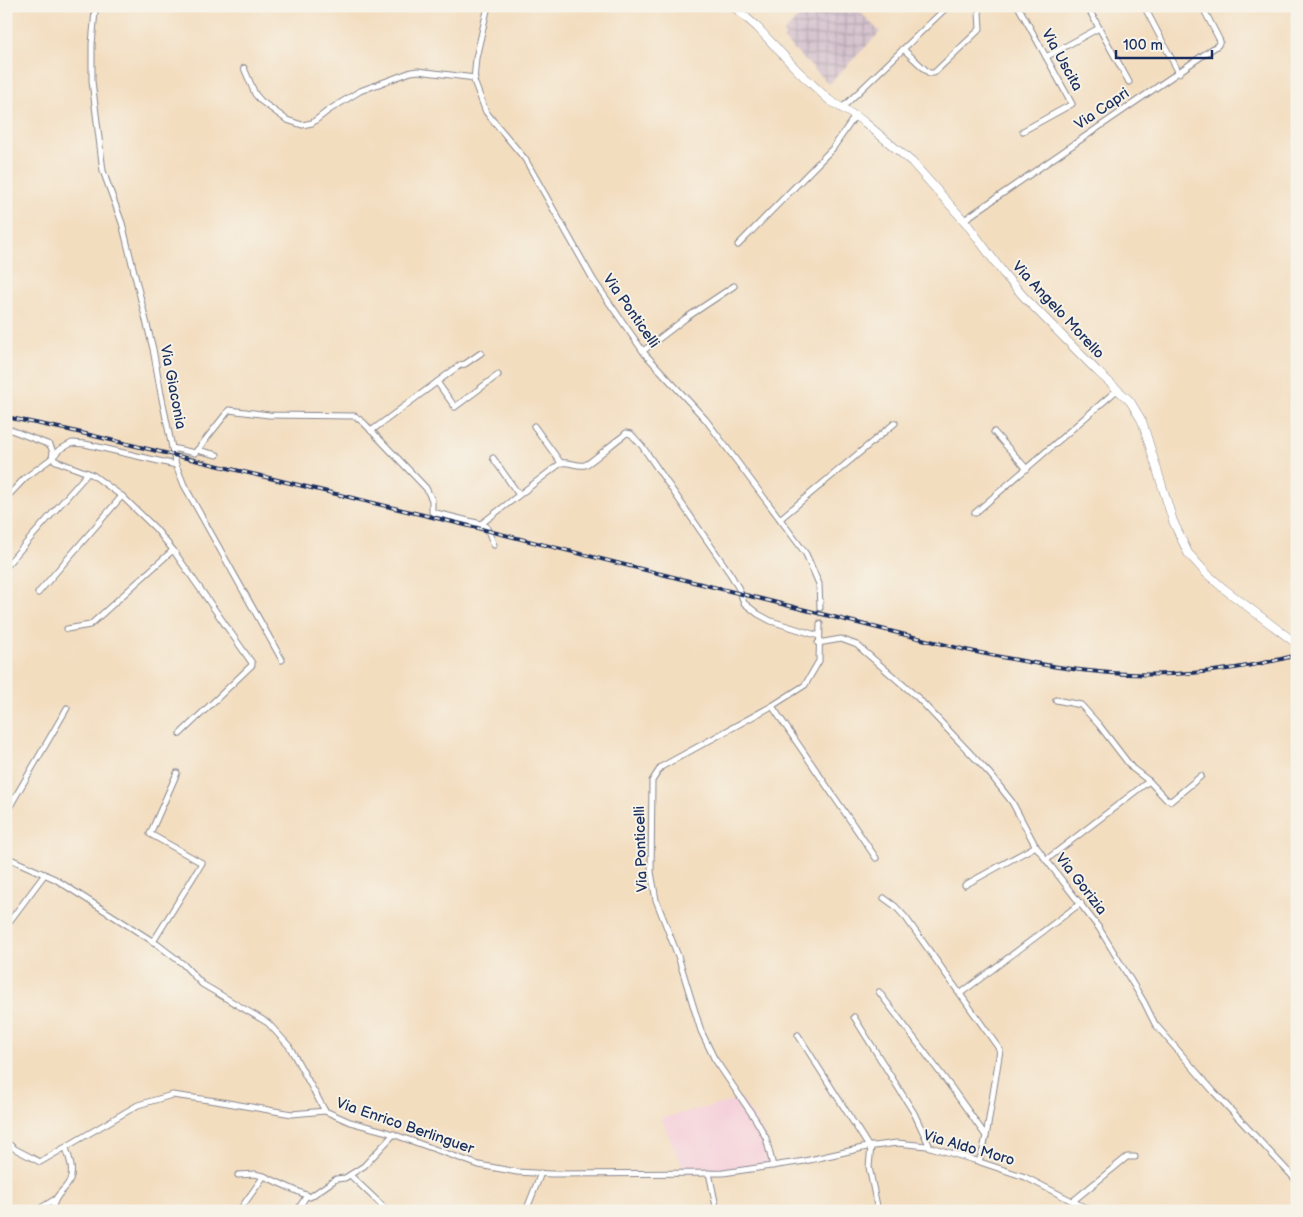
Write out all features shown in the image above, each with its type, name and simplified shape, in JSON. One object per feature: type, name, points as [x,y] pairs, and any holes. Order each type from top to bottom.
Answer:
[{"type":"street","name":"Via Giaconia","points":[[92,6],[95,11],[92,44],[92,81],[103,170],[122,223],[149,330],[172,448],[195,453],[229,410],[269,415],[355,416],[426,488],[432,500],[432,512],[481,524]]},
{"type":"street","name":"Via Ponticelli","points":[[488,6],[476,58],[475,78],[486,112],[524,159],[594,281],[643,351],[706,420],[806,554],[819,584],[820,608]]},
{"type":"street","name":"Via Angelo Morello","points":[[733,6],[756,26],[798,72],[829,100],[855,116],[912,162],[964,220],[1004,274],[1024,297],[1134,406],[1142,421],[1173,521],[1188,553],[1212,578],[1294,643]]},
{"type":"street","points":[[842,108],[948,6]]},
{"type":"street","name":"Via Uscita","points":[[1018,6],[1072,104],[1023,131]]},
{"type":"street","points":[[1087,6],[1129,82]]},
{"type":"street","points":[[1144,6],[1179,73]]},
{"type":"street","name":"Via Capri","points":[[964,220],[1220,43],[1202,6]]},
{"type":"street","points":[[903,49],[929,73],[934,73],[980,29],[979,12]]},
{"type":"street","points":[[1046,57],[1100,28]]},
{"type":"street","points":[[244,68],[255,94],[261,101],[287,120],[302,125],[312,123],[360,91],[411,72],[418,71],[475,78]]},
{"type":"street","points":[[738,245],[833,148],[855,116]]},
{"type":"street","points":[[643,351],[686,318],[734,286]]},
{"type":"street","points":[[371,431],[460,365],[465,364],[481,353]]},
{"type":"street","points":[[437,382],[455,407],[498,375]]},
{"type":"street","points":[[975,513],[1117,390]]},
{"type":"street","points":[[780,519],[896,423]]},
{"type":"street","points":[[534,426],[561,463]]},
{"type":"street","points":[[6,428],[50,444],[53,452],[52,458]]},
{"type":"street","points":[[994,432],[1027,469]]},
{"type":"street","points":[[494,545],[486,526],[481,524],[561,463],[587,464],[626,433],[631,434],[642,446],[731,575],[744,603],[771,621],[819,636]]},
{"type":"street","points":[[6,498],[59,450],[66,445],[76,442],[176,465]]},
{"type":"street","points":[[172,448],[184,485],[282,660]]},
{"type":"street","points":[[198,450],[217,455]]},
{"type":"street","points":[[52,458],[63,465],[88,473],[122,496],[155,528],[174,550],[239,642],[252,665],[180,734]]},
{"type":"street","points":[[493,458],[519,495]]},
{"type":"street","points":[[6,566],[88,473]]},
{"type":"street","points":[[38,592],[122,496]]},
{"type":"street","points":[[68,629],[90,625],[174,550]]},
{"type":"street","name":"Via Ponticelli","points":[[773,1166],[766,1138],[714,1058],[701,1032],[678,956],[656,900],[651,872],[652,781],[661,767],[772,706],[805,685],[819,661],[820,624]]},
{"type":"street","name":"Via Gorizia","points":[[818,643],[840,639],[857,646],[917,697],[1004,791],[1036,846],[1099,928],[1144,1002],[1155,1024],[1214,1093],[1297,1181]]},
{"type":"street","points":[[1056,700],[1081,705],[1132,768],[1149,781],[1166,799],[1171,801],[1201,776]]},
{"type":"street","points":[[772,706],[876,858]]},
{"type":"street","points":[[6,813],[66,708]]},
{"type":"street","points":[[154,942],[202,863],[150,834],[177,773]]},
{"type":"street","points":[[1046,860],[1149,781]]},
{"type":"street","points":[[965,886],[1036,846]]},
{"type":"street","name":"Via Enrico Berlinguer","points":[[6,857],[45,874],[154,942],[183,964],[202,984],[268,1023],[289,1046],[306,1080],[325,1111],[350,1122],[394,1134],[479,1164],[517,1172],[596,1174],[709,1173],[773,1166]]},
{"type":"street","points":[[6,926],[45,874]]},
{"type":"street","points":[[884,898],[906,918],[1000,1050],[986,1136],[979,1161]]},
{"type":"street","points":[[961,993],[1081,904]]},
{"type":"street","points":[[879,992],[951,1086],[986,1136]]},
{"type":"street","points":[[854,1017],[914,1113],[930,1147]]},
{"type":"street","points":[[798,1035],[870,1146],[869,1167],[878,1211]]},
{"type":"street","points":[[6,1142],[40,1162],[138,1105],[172,1095],[292,1114],[325,1111]]},
{"type":"street","points":[[238,1175],[255,1174],[264,1176],[310,1197],[336,1179],[345,1178],[364,1166],[394,1134]]},
{"type":"street","name":"Via Aldo Moro","points":[[773,1166],[805,1161],[870,1146],[897,1143],[930,1147],[1025,1177],[1092,1211]]},
{"type":"street","points":[[36,1211],[54,1200],[70,1179],[71,1162],[66,1148]]},
{"type":"street","points":[[1073,1200],[1127,1157],[1135,1157]]},
{"type":"street","points":[[526,1211],[541,1173]]},
{"type":"street","points":[[709,1173],[717,1211]]},
{"type":"street","points":[[350,1175],[388,1211]]},
{"type":"street","points":[[239,1211],[264,1176]]},
{"type":"street","points":[[297,1211],[307,1195]]},
{"type":"street","points":[[52,1211],[54,1200]]},
{"type":"shaded area","points":[[810,6],[854,6],[880,32],[829,84],[783,39],[786,36],[783,33]]},
{"type":"shaded area","points":[[742,1099],[766,1138],[773,1166],[709,1173],[685,1173],[661,1118]]},
{"type":"tunnel","points":[[820,608],[820,624]]},
{"type":"railway","points":[[6,417],[69,430],[461,524],[966,650],[1028,662],[1116,673],[1168,674],[1220,670],[1297,655]]}]
